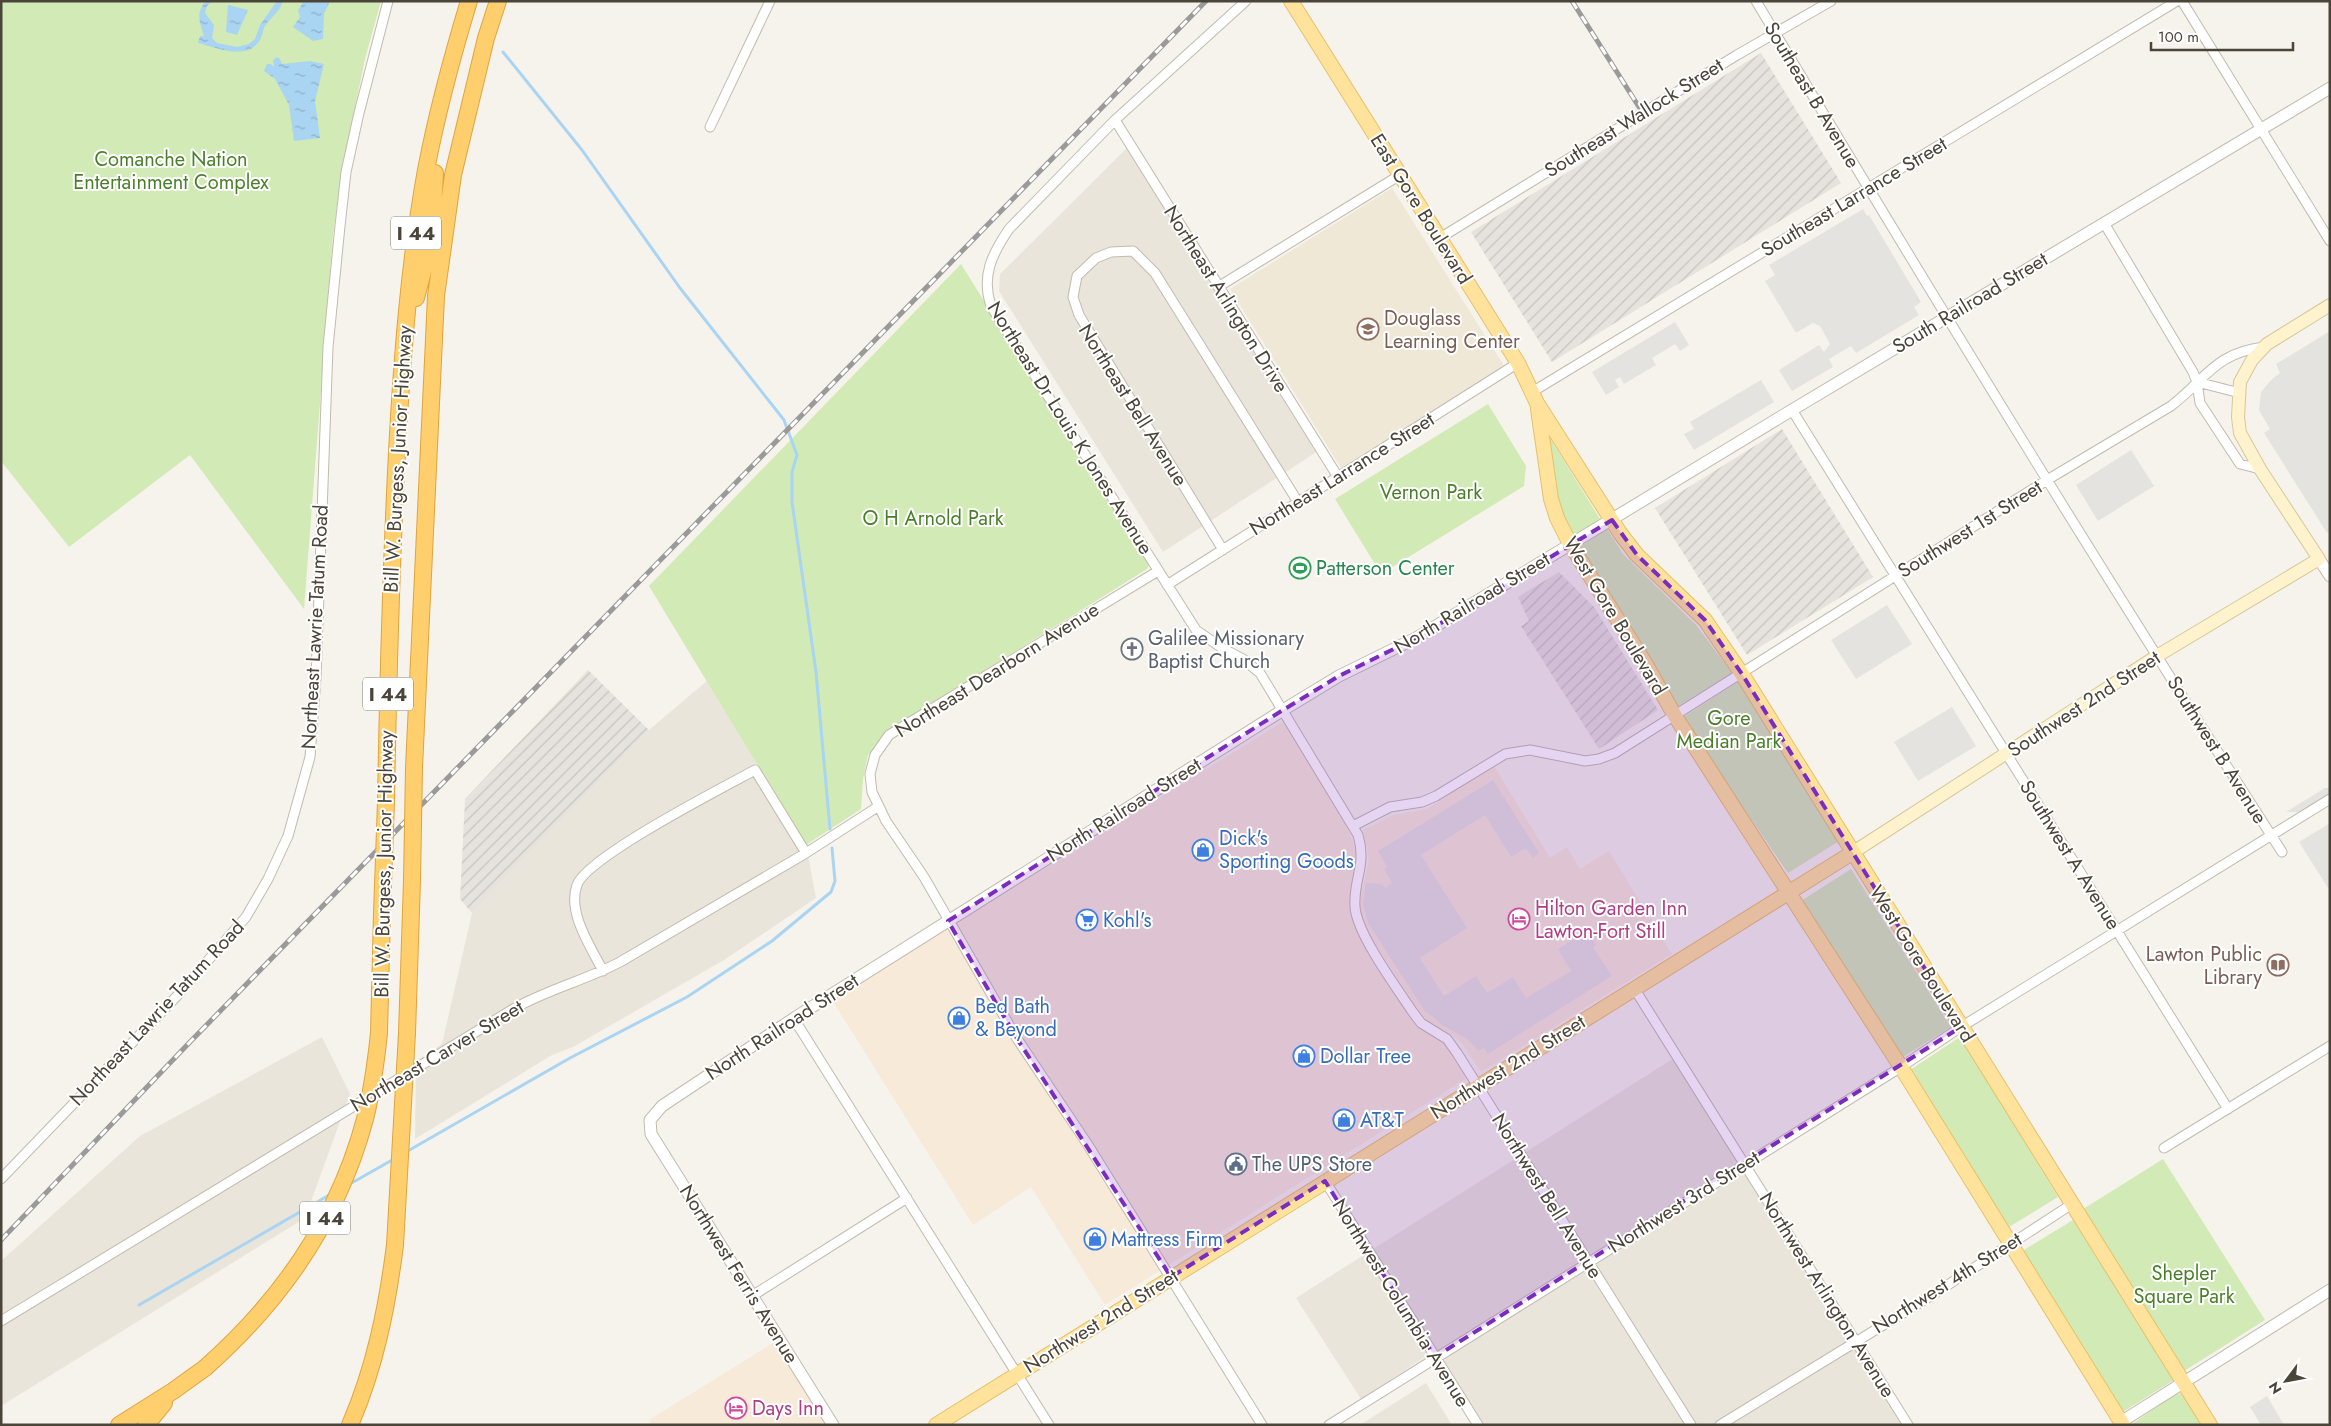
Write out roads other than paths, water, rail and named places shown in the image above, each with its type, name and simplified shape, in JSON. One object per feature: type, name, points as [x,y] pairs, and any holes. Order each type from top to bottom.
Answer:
[{"type":"highway","name":"Bill W. Burgess, Junior Highway","points":[[119,1425],[205,1368],[240,1337],[267,1307],[298,1266],[322,1225],[339,1191],[362,1128],[373,1083],[379,1033],[390,587],[403,351],[416,232],[438,116],[469,1]]},
{"type":"highway","name":"Bill W. Burgess, Junior Highway","points":[[350,1425],[368,1381],[382,1332],[396,1245],[407,1033],[414,768],[432,353],[443,236],[465,122],[486,38],[498,1]]},
{"type":"highway","points":[[432,353],[432,238],[438,116]]},
{"type":"highway","points":[[403,351],[432,238],[465,122]]},
{"type":"highway","points":[[146,1425],[173,1391]]},
{"type":"main road","name":"East Gore Boulevard","points":[[1291,1],[1518,363],[1534,398],[1612,520]]},
{"type":"main road","points":[[2319,559],[2260,469],[2240,433],[2238,416],[2240,382],[2252,360],[2264,347],[2330,305]]},
{"type":"main road","name":"West Gore Boulevard","points":[[1534,398],[1551,499],[1570,544],[1645,663],[1674,716],[1789,891],[1901,1067],[2120,1424]]},
{"type":"main road","name":"West Gore Boulevard","points":[[1612,520],[1637,556],[1705,620],[1742,674],[2210,1425]]},
{"type":"main road","name":"Southwest 2nd Street","points":[[1852,853],[2157,656],[2319,559]]},
{"type":"main road","name":"Northwest 2nd Street","points":[[936,1425],[1852,853]]},
{"type":"street","name":"Northeast Lawrie Tatum Road","points":[[1,1179],[177,996],[246,917],[268,878],[288,836],[310,757],[316,678],[328,347],[346,172],[388,1]]},
{"type":"street","points":[[710,127],[770,1]]},
{"type":"street","name":"Northeast Dr Louis K Jones Avenue","points":[[1158,571],[991,306],[986,292],[991,261],[1009,229],[1115,120],[1246,1]]},
{"type":"street","name":"Southeast B Avenue","points":[[1756,1],[1947,318]]},
{"type":"street","name":"Southeast Wallock Street","points":[[1440,238],[1774,33],[1831,1]]},
{"type":"street","name":"Southeast Larrance Street","points":[[1534,398],[1868,189],[2177,1]]},
{"type":"street","points":[[2182,1],[2330,241]]},
{"type":"street","name":"South Railroad Street","points":[[1612,520],[2330,88]]},
{"type":"street","name":"Northeast Arlington Drive","points":[[1115,120],[1338,478]]},
{"type":"street","points":[[1218,287],[1400,175]]},
{"type":"street","points":[[2104,223],[2197,382],[2200,403],[2240,464],[2260,469]]},
{"type":"street","name":"Northeast Bell Avenue","points":[[1223,550],[1079,315],[1073,297],[1077,276],[1096,258],[1111,252],[1133,251],[1155,273],[1298,502]]},
{"type":"street","name":"Southwest B Avenue","points":[[1947,318],[2157,656],[2282,852]]},
{"type":"street","name":"Southwest 1st Street","points":[[1353,826],[1390,808],[1422,802],[1436,796],[1505,754],[1530,750],[1585,761],[1599,759],[1615,753],[2047,480],[2171,406],[2208,369],[2241,351],[2264,347]]},
{"type":"street","name":"Northeast Larrance Street","points":[[1167,585],[1518,363]]},
{"type":"street","points":[[2197,382],[2240,394]]},
{"type":"street","name":"Southwest A Avenue","points":[[1792,410],[2228,1109]]},
{"type":"street","name":"North Railroad Street","points":[[650,1120],[662,1106],[794,1018],[1283,710],[1339,676],[1416,638],[1612,520]]},
{"type":"street","points":[[2319,559],[2330,576]]},
{"type":"street","points":[[1158,571],[1196,630],[1222,648],[1243,659],[1260,673],[1283,710]]},
{"type":"street","name":"Northeast Dearborn Avenue","points":[[1158,571],[889,735],[875,755],[870,774],[872,792],[886,821],[924,877],[1016,1036],[1171,1277],[1262,1425]]},
{"type":"street","name":"Northwest Bell Avenue","points":[[1283,710],[1353,826],[1362,848],[1362,866],[1355,895],[1355,909],[1362,930],[1412,1011],[1421,1023],[1446,1038],[1478,1086],[1691,1425]]},
{"type":"street","points":[[603,971],[582,927],[575,907],[577,885],[589,869],[627,843],[755,770],[806,853]]},
{"type":"street","name":"Northwest 3rd Street","points":[[1329,1425],[1588,1261],[1901,1067],[1961,1027],[2330,799]]},
{"type":"street","name":"Northeast Carver Street","points":[[1,1321],[515,1008],[542,993],[603,971],[806,853],[879,806]]},
{"type":"street","name":"Northwest Arlington Avenue","points":[[1634,988],[1908,1425]]},
{"type":"street","points":[[794,1018],[1049,1425]]},
{"type":"street","points":[[2164,1148],[2330,1046]]},
{"type":"street","name":"Northwest Ferris Avenue","points":[[650,1120],[651,1134],[833,1425]]},
{"type":"street","name":"Northwest Columbia Avenue","points":[[1325,1181],[1478,1425]]},
{"type":"street","points":[[752,1296],[907,1198]]},
{"type":"street","name":"Northwest 4th Street","points":[[1720,1425],[1934,1294],[2009,1243],[2072,1204]]},
{"type":"street","points":[[2120,1424],[2183,1382],[2330,1290]]},
{"type":"water","points":[[206,1],[213,1],[207,6],[205,13],[214,25],[212,38],[217,43],[237,47],[249,44],[255,39],[260,25],[277,1],[283,1],[278,11],[265,26],[257,44],[251,49],[237,52],[198,43],[200,36],[204,36],[199,14]]},
{"type":"water","points":[[304,1],[330,1],[324,14],[323,39],[313,41],[293,27],[300,17],[298,10]]},
{"type":"water","points":[[228,5],[248,10],[237,35],[226,32]]},
{"type":"water","points":[[277,57],[282,64],[310,61],[324,64],[315,101],[320,138],[294,141],[289,105],[275,79],[264,71],[267,64],[271,64],[274,67],[273,60]]},
{"type":"waterway","points":[[503,52],[582,150],[680,288],[784,420],[797,455],[792,472],[792,502],[816,672],[830,829]]},
{"type":"waterway","points":[[406,1152],[570,1058],[687,997],[772,941],[831,892],[835,881],[832,848]]},
{"type":"waterway","points":[[348,1185],[394,1159]]},
{"type":"waterway","points":[[139,1305],[331,1194]]},
{"type":"railway","points":[[1,1240],[189,1043],[1206,1]]},
{"type":"railway","points":[[1572,1],[1639,107]]},
{"type":"place","name":"Douglass Learning Center","points":[[1368,329]]},
{"type":"place","name":"Patterson Center","points":[[1300,568]]},
{"type":"place","name":"Galilee Missionary Baptist Church","points":[[1132,649]]},
{"type":"place","name":"Dick's Sporting Goods","points":[[1203,850]]},
{"type":"place","name":"Hilton Garden Inn Lawton-Fort Still","points":[[1519,919]]},
{"type":"place","name":"Kohl's","points":[[1087,920]]},
{"type":"place","name":"Lawton Public Library","points":[[2278,965]]},
{"type":"place","name":"Bed Bath & Beyond","points":[[959,1018]]},
{"type":"place","name":"Dollar Tree","points":[[1304,1056]]},
{"type":"place","name":"AT&T","points":[[1344,1120]]},
{"type":"place","name":"The UPS Store","points":[[1236,1164]]},
{"type":"place","name":"Mattress Firm","points":[[1095,1239]]},
{"type":"place","name":"Days Inn","points":[[736,1408]]},
{"type":"park label","name":"Comanche Nation Entertainment Complex","points":[[171,170]]},
{"type":"park label","name":"Vernon Park","points":[[1431,492]]},
{"type":"park label","name":"O H Arnold Park","points":[[933,518]]},
{"type":"park label","name":"Gore Median Park","points":[[1729,730]]},
{"type":"park label","name":"Shepler Square Park","points":[[2184,1284]]}]
